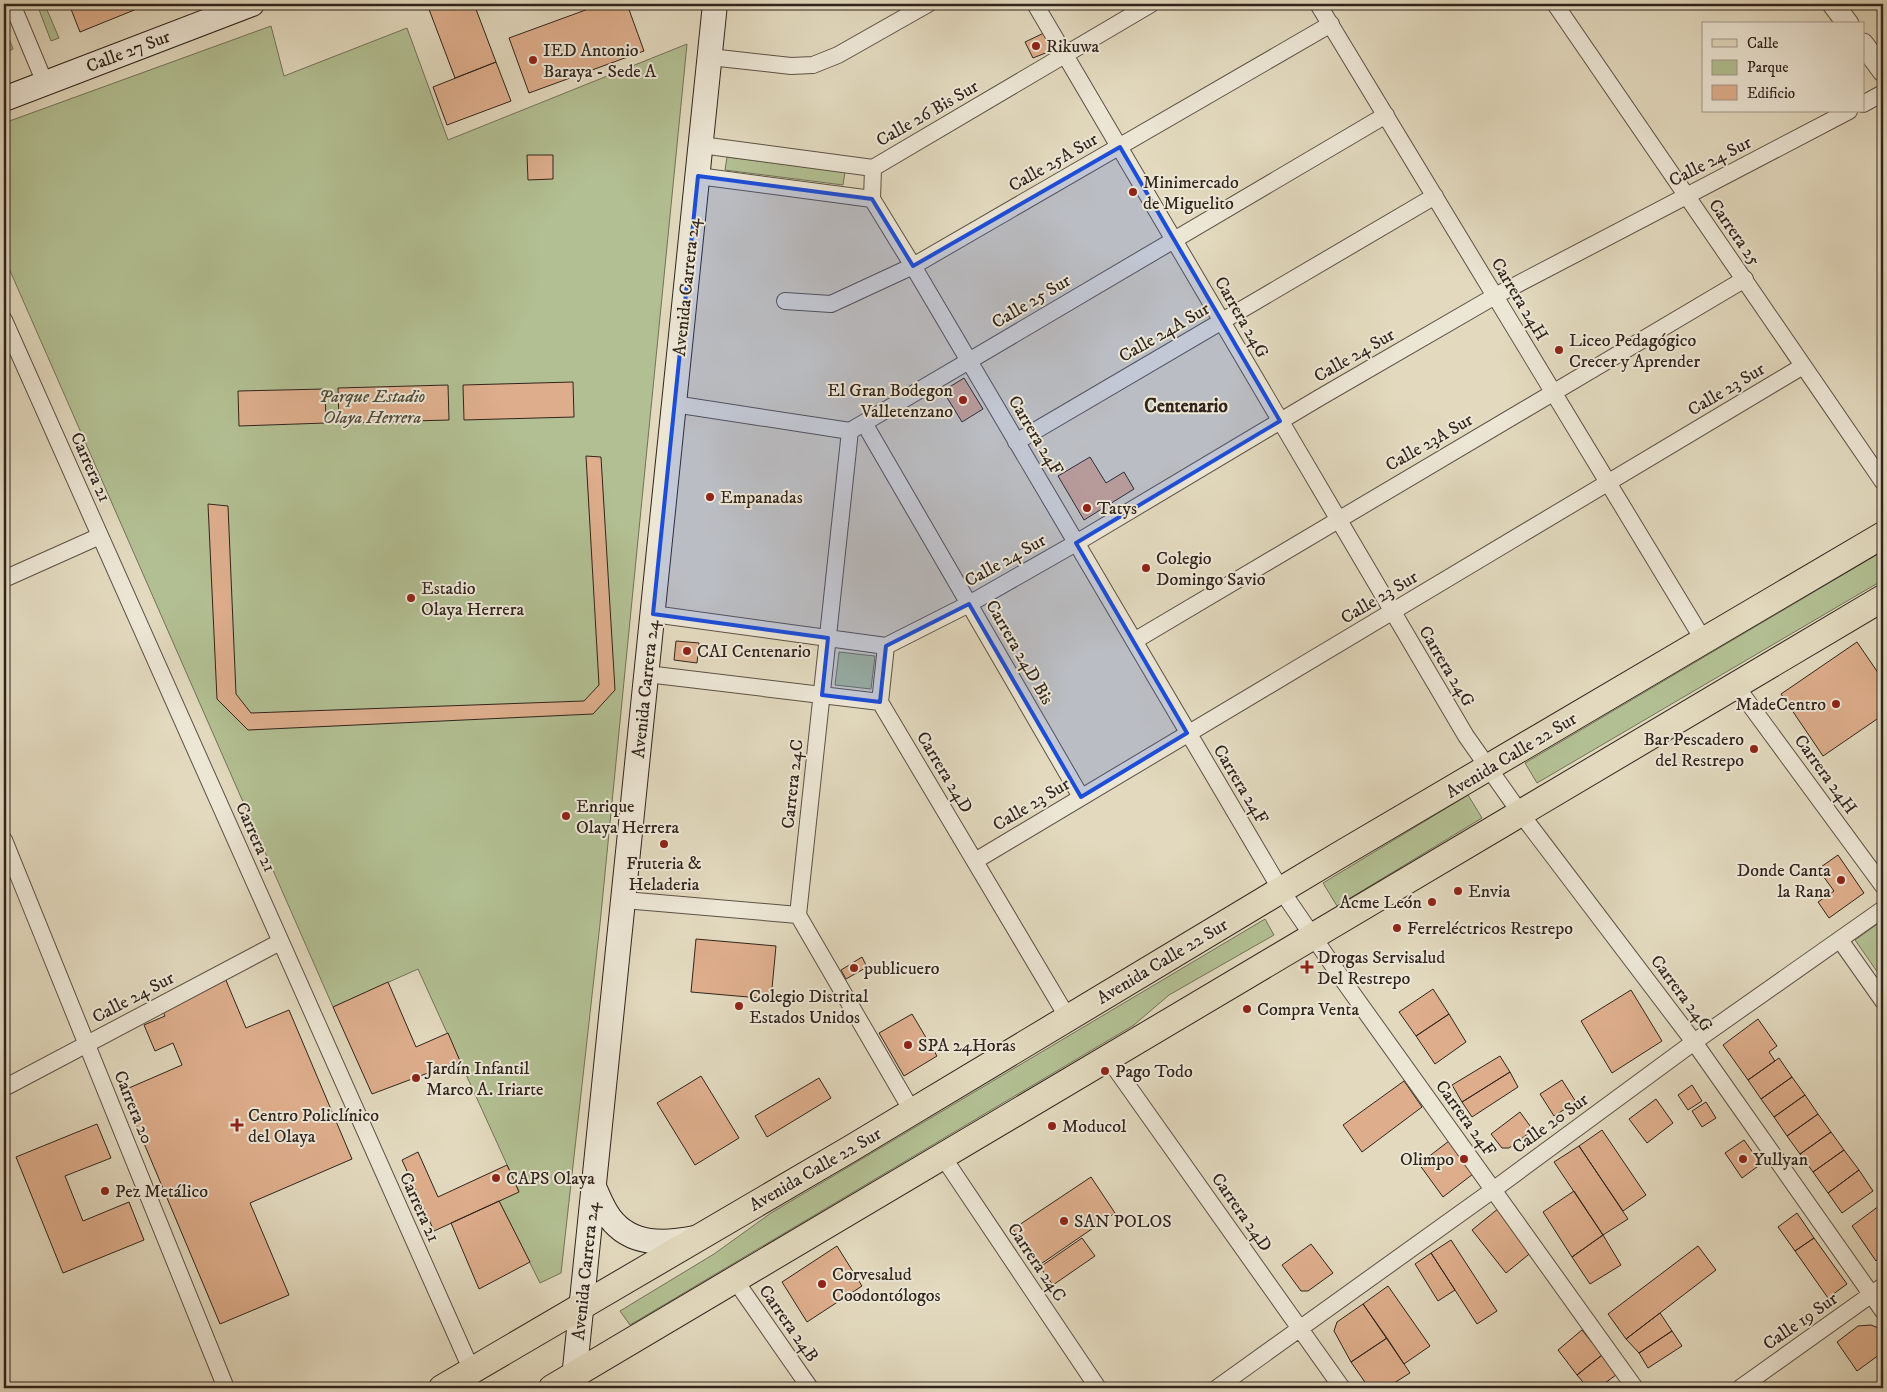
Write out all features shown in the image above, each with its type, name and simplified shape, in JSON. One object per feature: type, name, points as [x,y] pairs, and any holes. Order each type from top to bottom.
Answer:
[{"type":"main road","name":"Calle 27 Sur","points":[[4,99],[228,8],[252,4]]},
{"type":"main road","name":"Avenida Carrera 24","points":[[574,1382],[716,4]]},
{"type":"main road","name":"Avenida Calle 22 Sur","points":[[442,1388],[1883,535]]},
{"type":"main road","points":[[552,1388],[574,1382],[735,1280],[1883,598]]},
{"type":"main road","points":[[594,1187],[611,1219],[622,1229],[637,1238],[671,1243],[697,1238]]},
{"type":"street","points":[[12,4],[45,83]]},
{"type":"street","points":[[710,57],[791,66],[813,65],[838,55],[928,4]]},
{"type":"street","name":"Carrera 24G","points":[[1035,4],[1466,736],[1521,814],[1694,1042],[1878,1290],[1883,1311]]},
{"type":"street","name":"Calle 26 Bis Sur","points":[[701,145],[873,168],[1151,4]]},
{"type":"street","name":"Carrera 24H","points":[[1318,4],[1704,641]]},
{"type":"street","name":"Carrera 25","points":[[1556,4],[1883,482]]},
{"type":"street","points":[[1833,4],[1846,22]]},
{"type":"street","name":"Calle 25A Sur","points":[[785,301],[831,304],[913,266],[1331,24]]},
{"type":"street","points":[[1864,45],[1883,71]]},
{"type":"street","points":[[1864,103],[1883,93]]},
{"type":"street","name":"Calle 24 Sur","points":[[886,646],[968,604],[1076,543],[1280,421],[1495,296],[1847,112]]},
{"type":"street","name":"Calle 25 Sur","points":[[857,427],[1386,115]]},
{"type":"street","points":[[698,176],[872,199],[873,168]]},
{"type":"street","name":"Calle 24A Sur","points":[[1016,442],[1435,196]]},
{"type":"street","name":"Carrera 24F","points":[[872,199],[1281,890],[1635,1388]]},
{"type":"street","name":"Calle 23A Sur","points":[[1134,640],[1745,279]]},
{"type":"street","name":"Carrera 21","points":[[4,320],[9,345],[100,536],[472,1371]]},
{"type":"street","name":"Calle 23 Sur","points":[[975,861],[1803,366]]},
{"type":"street","points":[[674,404],[857,427]]},
{"type":"street","name":"Carrera 24D Bis","points":[[857,427],[968,604],[1081,797]]},
{"type":"street","name":"Carrera 24C","points":[[798,915],[828,638],[857,427]]},
{"type":"street","points":[[4,579],[100,536]]},
{"type":"street","points":[[647,674],[880,702],[886,646],[653,614]]},
{"type":"street","name":"Carrera 24H","points":[[1736,686],[1883,886]]},
{"type":"street","name":"Carrera 24D","points":[[880,702],[1068,1018]]},
{"type":"street","name":"Carrera 20","points":[[4,840],[226,1388]]},
{"type":"street","points":[[624,900],[798,915],[912,1111]]},
{"type":"street","name":"Calle 20 Sur","points":[[1217,1388],[1493,1190],[1694,1042],[1883,909]]},
{"type":"street","points":[[1840,940],[1883,1001]]},
{"type":"street","name":"Calle 24 Sur","points":[[4,1088],[280,942]]},
{"type":"street","name":"Carrera 24D","points":[[1108,1058],[1342,1388]]},
{"type":"street","name":"Carrera 24C","points":[[942,1157],[1098,1388]]},
{"type":"street","name":"Carrera 24B","points":[[735,1280],[810,1388]]},
{"type":"street","name":"Calle 19 Sur","points":[[1740,1388],[1878,1290]]},
{"type":"highlighted area","points":[[1120,147],[1280,421],[1076,543],[1187,733],[1081,797],[969,604],[886,646],[880,702],[822,695],[828,638],[653,614],[698,176],[872,199],[913,266]]},
{"type":"green space","points":[[45,5],[59,38],[51,41],[38,7]]},
{"type":"green space","name":"Parque Estadio Olaya Herrera","points":[[271,26],[284,76],[407,28],[448,140],[687,44],[600,924],[561,1273],[540,1283],[499,1201],[519,1191],[418,969],[333,1007],[4,257],[4,123]]},
{"type":"green space","points":[[7,33],[13,49],[4,53],[4,34]]},
{"type":"green space","points":[[727,157],[845,172],[843,185],[725,170]]},
{"type":"green space","points":[[1883,551],[1883,580],[1537,783],[1525,763]]},
{"type":"green space","points":[[839,652],[875,656],[871,689],[835,685]]},
{"type":"green space","points":[[1468,795],[1482,818],[1337,906],[1323,883]]},
{"type":"green space","points":[[1265,919],[1274,935],[1169,995],[1134,1025],[630,1325],[620,1311],[714,1254],[771,1213]]},
{"type":"green space","points":[[1883,920],[1883,980],[1855,940]]},
{"type":"building","points":[[69,4],[149,4],[80,32]]},
{"type":"building","points":[[427,4],[474,4],[496,62],[455,78]]},
{"type":"building","points":[[540,4],[552,4],[542,8]]},
{"type":"building","points":[[602,4],[627,4],[644,51],[529,93],[509,38]]},
{"type":"building","points":[[1046,32],[1051,44],[1048,52],[1033,58],[1025,42]]},
{"type":"building","points":[[496,62],[511,101],[447,125],[433,87]]},
{"type":"building","points":[[527,155],[553,155],[553,179],[528,180]]},
{"type":"building","name":"El Gran Bodegon Valletenzano","points":[[964,378],[983,409],[962,422],[943,391]]},
{"type":"building","points":[[573,382],[574,417],[464,420],[463,385]]},
{"type":"building","points":[[448,385],[449,420],[339,423],[338,388]]},
{"type":"building","points":[[325,389],[326,423],[239,426],[238,391]]},
{"type":"building","points":[[586,456],[601,457],[615,690],[593,714],[248,730],[217,699],[208,504],[228,506],[236,694],[251,713],[584,701],[599,685]]},
{"type":"building","points":[[1090,457],[1106,483],[1124,472],[1134,489],[1084,520],[1058,476]]},
{"type":"building","name":"CAI Centenario","points":[[676,641],[699,643],[697,663],[674,660]]},
{"type":"building","name":"MadeCentro","points":[[1857,642],[1883,680],[1883,715],[1823,756],[1781,694]]},
{"type":"building","name":"Donde Canta la Rana","points":[[1838,855],[1864,893],[1829,918],[1818,902],[1834,891],[1818,869]]},
{"type":"building","points":[[696,939],[776,946],[771,999],[691,992]]},
{"type":"building","name":"publicuero","points":[[862,957],[867,967],[846,979],[841,970]]},
{"type":"building","name":"Centro Policlínico del Olaya","points":[[225,978],[246,1028],[289,1010],[352,1159],[250,1203],[289,1295],[220,1324],[122,1091],[182,1065],[173,1043],[155,1051],[144,1025],[165,1016],[160,1006]]},
{"type":"building","points":[[388,982],[416,1047],[448,1033],[460,1061],[372,1094],[333,1007]]},
{"type":"building","points":[[1433,989],[1449,1014],[1416,1036],[1399,1012]]},
{"type":"building","points":[[1631,990],[1662,1041],[1612,1073],[1581,1021]]},
{"type":"building","name":"SPA 24Horas","points":[[912,1014],[937,1056],[904,1076],[879,1033]]},
{"type":"building","points":[[1449,1014],[1466,1042],[1435,1064],[1416,1036]]},
{"type":"building","points":[[1758,1019],[1777,1046],[1769,1052],[1775,1061],[1748,1080],[1723,1045]]},
{"type":"building","points":[[1500,1056],[1510,1072],[1462,1102],[1452,1085]]},
{"type":"building","points":[[1779,1058],[1792,1077],[1761,1099],[1748,1080]]},
{"type":"building","points":[[1510,1072],[1518,1087],[1472,1117],[1462,1102]]},
{"type":"building","points":[[701,1076],[739,1138],[695,1165],[657,1103]]},
{"type":"building","points":[[1792,1077],[1805,1095],[1774,1117],[1761,1099]]},
{"type":"building","points":[[819,1078],[831,1098],[767,1137],[755,1116]]},
{"type":"building","points":[[1562,1080],[1576,1102],[1554,1116],[1540,1094]]},
{"type":"building","points":[[1404,1081],[1422,1107],[1362,1152],[1343,1125]]},
{"type":"building","points":[[1692,1085],[1702,1101],[1688,1110],[1678,1095]]},
{"type":"building","points":[[1805,1095],[1818,1114],[1787,1136],[1774,1117]]},
{"type":"building","points":[[1656,1099],[1673,1123],[1647,1143],[1629,1119]]},
{"type":"building","points":[[1706,1102],[1716,1118],[1702,1127],[1692,1111]]},
{"type":"building","points":[[1520,1112],[1533,1130],[1509,1148],[1502,1148],[1491,1134]]},
{"type":"building","points":[[1818,1114],[1831,1132],[1800,1154],[1787,1136]]},
{"type":"building","points":[[97,1124],[111,1158],[65,1176],[83,1221],[129,1202],[144,1240],[63,1273],[16,1157]]},
{"type":"building","points":[[1602,1130],[1646,1195],[1623,1211],[1579,1146]]},
{"type":"building","points":[[1831,1132],[1844,1150],[1813,1172],[1800,1154]]},
{"type":"building","name":"Yullyan","points":[[1744,1140],[1761,1164],[1742,1178],[1725,1153]]},
{"type":"building","points":[[1449,1141],[1473,1174],[1443,1197],[1419,1164]]},
{"type":"building","points":[[1579,1146],[1628,1219],[1603,1235],[1554,1162]]},
{"type":"building","points":[[1844,1150],[1859,1170],[1828,1193],[1813,1172]]},
{"type":"building","name":"CAPS Olaya","points":[[418,1152],[438,1197],[507,1165],[519,1192],[434,1231],[402,1160]]},
{"type":"building","points":[[1859,1170],[1873,1191],[1842,1213],[1828,1193]]},
{"type":"building","name":"SAN POLOS","points":[[1091,1177],[1115,1213],[1038,1266],[1013,1229]]},
{"type":"building","points":[[1574,1191],[1603,1235],[1572,1257],[1543,1212]]},
{"type":"building","points":[[499,1201],[530,1262],[479,1289],[451,1223]]},
{"type":"building","points":[[1883,1203],[1883,1255],[1876,1261],[1852,1226]]},
{"type":"building","points":[[1499,1208],[1533,1251],[1506,1273],[1472,1230]]},
{"type":"building","points":[[1797,1213],[1814,1238],[1795,1251],[1778,1227]]},
{"type":"building","points":[[1603,1235],[1621,1265],[1590,1284],[1572,1257]]},
{"type":"building","points":[[1082,1238],[1095,1256],[1053,1285],[1040,1267]]},
{"type":"building","points":[[1814,1238],[1847,1284],[1828,1298],[1795,1251]]},
{"type":"building","points":[[1451,1240],[1497,1311],[1477,1324],[1431,1253]]},
{"type":"building","points":[[1311,1244],[1333,1273],[1308,1291],[1301,1291],[1282,1265]]},
{"type":"building","name":"Corvesalud Coodontólogos","points":[[837,1246],[862,1286],[807,1322],[782,1282]]},
{"type":"building","points":[[1698,1246],[1716,1270],[1626,1339],[1608,1314]]},
{"type":"building","points":[[1431,1253],[1455,1290],[1438,1301],[1415,1264]]},
{"type":"building","points":[[1388,1286],[1430,1346],[1404,1364],[1363,1304]]},
{"type":"building","points":[[1363,1304],[1387,1338],[1351,1362],[1334,1331],[1337,1322]]},
{"type":"building","points":[[1660,1313],[1672,1331],[1639,1353],[1626,1339]]},
{"type":"building","points":[[1871,1325],[1881,1329],[1883,1332],[1883,1352],[1857,1371],[1837,1342],[1858,1326]]},
{"type":"building","points":[[1582,1330],[1602,1355],[1577,1375],[1558,1350]]},
{"type":"building","points":[[1672,1331],[1682,1346],[1648,1368],[1639,1353]]},
{"type":"building","points":[[1387,1338],[1410,1373],[1386,1388],[1369,1388],[1351,1362]]},
{"type":"building","points":[[1602,1355],[1616,1375],[1598,1388],[1588,1388],[1577,1375]]},
{"type":"place","name":"Rikuwa","points":[[1036,46]]},
{"type":"place","name":"IED Antonio Baraya - Sede A","points":[[533,60]]},
{"type":"place","name":"Minimercado de Miguelito","points":[[1133,192]]},
{"type":"place","name":"Liceo Pedagógico Crecer y Aprender","points":[[1559,350]]},
{"type":"place","name":"El Gran Bodegon Valletenzano","points":[[963,400]]},
{"type":"place","name":"Empanadas","points":[[710,497]]},
{"type":"place","name":"Tatys","points":[[1087,508]]},
{"type":"place","name":"Colegio Domingo Savio","points":[[1146,568]]},
{"type":"place","name":"Estadio Olaya Herrera","points":[[411,598]]},
{"type":"place","name":"CAI Centenario","points":[[687,651]]},
{"type":"place","name":"MadeCentro","points":[[1836,704]]},
{"type":"place","name":"Bar Pescadero del Restrepo","points":[[1754,749]]},
{"type":"place","name":"Enrique Olaya Herrera","points":[[566,816]]},
{"type":"place","name":"Fruteria & Heladeria","points":[[664,844]]},
{"type":"place","name":"Donde Canta la Rana","points":[[1841,880]]},
{"type":"place","name":"Envia","points":[[1458,891]]},
{"type":"place","name":"Acme León","points":[[1432,902]]},
{"type":"place","name":"Ferreléctricos Restrepo","points":[[1397,928]]},
{"type":"place","name":"Drogas Servisalud Del Restrepo","points":[[1307,967]]},
{"type":"place","name":"publicuero","points":[[854,968]]},
{"type":"place","name":"Colegio Distrital Estados Unidos","points":[[739,1006]]},
{"type":"place","name":"Compra Venta","points":[[1247,1009]]},
{"type":"place","name":"SPA 24Horas","points":[[908,1045]]},
{"type":"place","name":"Pago Todo","points":[[1105,1071]]},
{"type":"place","name":"Jardín Infantil Marco A. Iriarte","points":[[416,1078]]},
{"type":"place","name":"Centro Policlínico del Olaya","points":[[237,1125]]},
{"type":"place","name":"Moducol","points":[[1052,1126]]},
{"type":"place","name":"Olimpo","points":[[1464,1159]]},
{"type":"place","name":"Yullyan","points":[[1743,1159]]},
{"type":"place","name":"CAPS Olaya","points":[[496,1178]]},
{"type":"place","name":"Pez Metálico","points":[[105,1191]]},
{"type":"place","name":"SAN POLOS","points":[[1064,1221]]},
{"type":"place","name":"Corvesalud Coodontólogos","points":[[822,1284]]},
{"type":"district","name":"Centenario","points":[[1186,405]]}]
